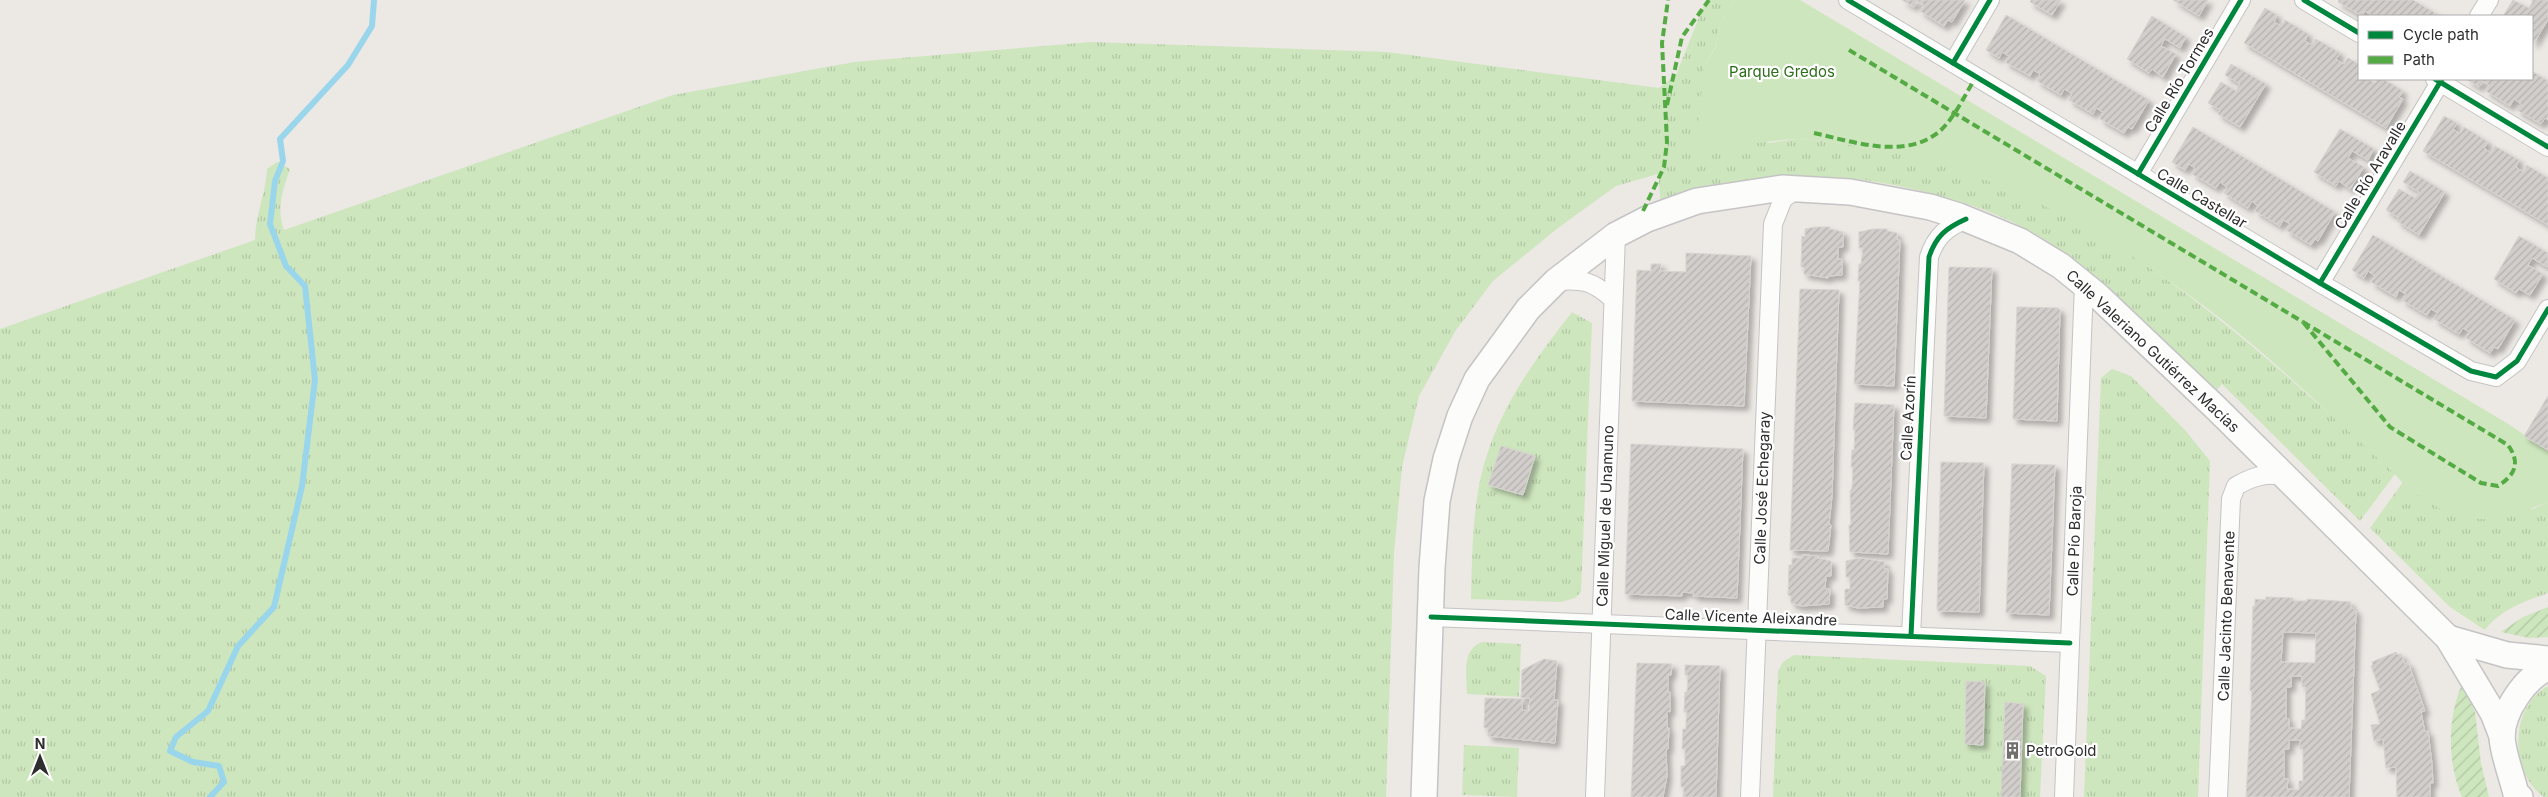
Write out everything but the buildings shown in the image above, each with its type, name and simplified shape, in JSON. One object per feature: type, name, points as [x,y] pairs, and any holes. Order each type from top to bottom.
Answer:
[{"type":"main road","name":"Calle Valeriano Gutiérrez Macías","points":[[1424,797],[1437,501],[1446,459],[1460,416],[1477,379],[1528,309],[1556,281],[1616,235],[1647,219],[1698,201],[1782,188],[1889,198],[1930,207],[2020,241],[2061,266],[2084,284],[2217,409],[2448,638],[2493,713],[2502,736],[2517,796]]},
{"type":"main road","name":"Calle Valeriano Gutiérrez Macías","points":[[2448,638],[2506,655],[2548,659]]},
{"type":"main road","points":[[2502,736],[2508,714],[2521,690],[2541,671],[2548,668]]},
{"type":"street","name":"Calle Castellar","points":[[1848,0],[2320,283],[2471,371],[2496,377],[2517,360],[2548,309]]},
{"type":"street","points":[[1953,63],[1990,0]]},
{"type":"street","name":"Calle Río Tormes","points":[[2138,174],[2242,0]]},
{"type":"street","points":[[2304,0],[2358,32]]},
{"type":"street","points":[[2480,15],[2489,0]]},
{"type":"street","points":[[2439,80],[2548,147]]},
{"type":"street","name":"Calle Río Aravalle","points":[[2320,283],[2439,80]]},
{"type":"street","name":"Calle José Echegaray","points":[[1750,797],[1773,224],[1783,199],[1798,188]]},
{"type":"street","name":"Calle Azorín","points":[[1911,636],[1929,257],[1934,241],[1948,227],[1966,219]]},
{"type":"street","name":"Calle Miguel de Unamuno","points":[[1595,797],[1616,235]]},
{"type":"street","points":[[1556,281],[1581,279],[1598,286],[1613,299]]},
{"type":"street","name":"Calle Pío Baroja","points":[[2064,797],[2084,284]]},
{"type":"street","name":"Calle Jacinto Benavente","points":[[2218,797],[2231,500],[2236,486],[2262,474],[2283,474]]},
{"type":"street","name":"Calle Vicente Aleixandre","points":[[1431,617],[2070,643]]},
{"type":"green space","points":[[1706,0],[1735,0],[1720,25],[1716,46],[1704,67],[1768,143],[1798,139],[1811,140],[1917,157],[1981,177],[2042,204],[2101,236],[2158,273],[2212,314],[2264,356],[2356,436],[2395,474],[2360,521],[2222,384],[2215,392],[2108,288],[2062,251],[2037,235],[1987,211],[1952,199],[1899,186],[1849,178],[1814,176],[1764,179],[1725,187],[1661,205],[1658,174],[1616,186],[1558,228],[1493,281],[1456,330],[1419,396],[1402,467],[1394,553],[1386,797],[0,797],[0,329],[255,240],[267,169],[277,162],[290,169],[283,192],[281,207],[284,230],[673,95],[854,62],[1091,42],[1387,52],[1659,88],[1676,75]]},
{"type":"green space","name":"Parque Gredos","points":[[1735,0],[1800,0],[2510,425],[2548,451],[2548,502],[2504,519],[2478,519],[2444,511],[2409,490],[2391,470],[2299,386],[2204,306],[2123,250],[2081,225],[2037,202],[1992,182],[1946,166],[1898,153],[1811,140],[1773,141],[1695,154],[1704,67],[1716,47],[1720,25]]},
{"type":"green space","points":[[1572,312],[1592,323],[1581,592],[1575,598],[1561,602],[1471,599],[1476,505],[1484,466],[1492,442],[1513,396],[1540,354]]},
{"type":"green space","points":[[2112,369],[2131,376],[2185,430],[2210,461],[2198,797],[2084,797],[2101,378]]},
{"type":"green space","points":[[2403,482],[2409,490],[2533,509],[2548,502],[2548,593],[2505,612],[2485,630],[2450,607],[2370,528]]},
{"type":"green space","points":[[2548,607],[2548,637],[2529,638],[2501,632],[2523,617]]},
{"type":"green space","points":[[1482,642],[1521,644],[1519,697],[1467,694],[1466,671],[1468,657],[1475,646]]},
{"type":"green space","points":[[1794,655],[2030,666],[2046,676],[2040,797],[1773,797],[1778,671],[1783,662]]},
{"type":"green space","points":[[2463,682],[2475,712],[2481,763],[2489,797],[2462,797],[2457,784],[2451,740],[2454,710]]},
{"type":"green space","points":[[2548,686],[2548,797],[2544,797],[2533,786],[2524,772],[2518,740],[2520,724],[2526,709],[2535,696]]},
{"type":"green space","points":[[1464,745],[1519,748],[1517,797],[1462,795]]},
{"type":"waterway","points":[[210,797],[224,782],[219,766],[193,762],[170,751],[176,737],[208,711],[238,646],[274,607],[302,486],[315,380],[305,286],[286,266],[270,224],[275,181],[283,161],[280,139],[348,65],[372,26],[374,0]]},
{"type":"marked path","points":[[1643,211],[1664,167],[1667,142],[1662,43],[1668,0]]},
{"type":"marked path","points":[[1667,105],[1682,37],[1709,0]]},
{"type":"marked path","points":[[1849,50],[2303,322]]},
{"type":"marked path","points":[[1814,133],[1863,144],[1897,147],[1928,139],[1947,123],[1976,77]]},
{"type":"marked path","points":[[2303,322],[2508,445],[2512,451],[2515,463],[2512,473],[2498,486],[2481,483],[2390,427],[2303,322]]},
{"type":"cycle path","points":[[1848,0],[2320,283],[2471,371],[2496,377],[2517,361],[2548,309]]},
{"type":"cycle path","points":[[1953,63],[1990,0]]},
{"type":"cycle path","points":[[2138,174],[2241,0]]},
{"type":"cycle path","points":[[2304,0],[2358,32]]},
{"type":"cycle path","points":[[2437,80],[2548,147]]},
{"type":"cycle path","points":[[2320,283],[2441,80]]},
{"type":"cycle path","points":[[1911,636],[1929,257],[1939,238],[1953,226],[1966,219]]},
{"type":"cycle path","points":[[1431,617],[2070,643]]},
{"type":"place","name":"PetroGold","points":[[2012,750]]}]
